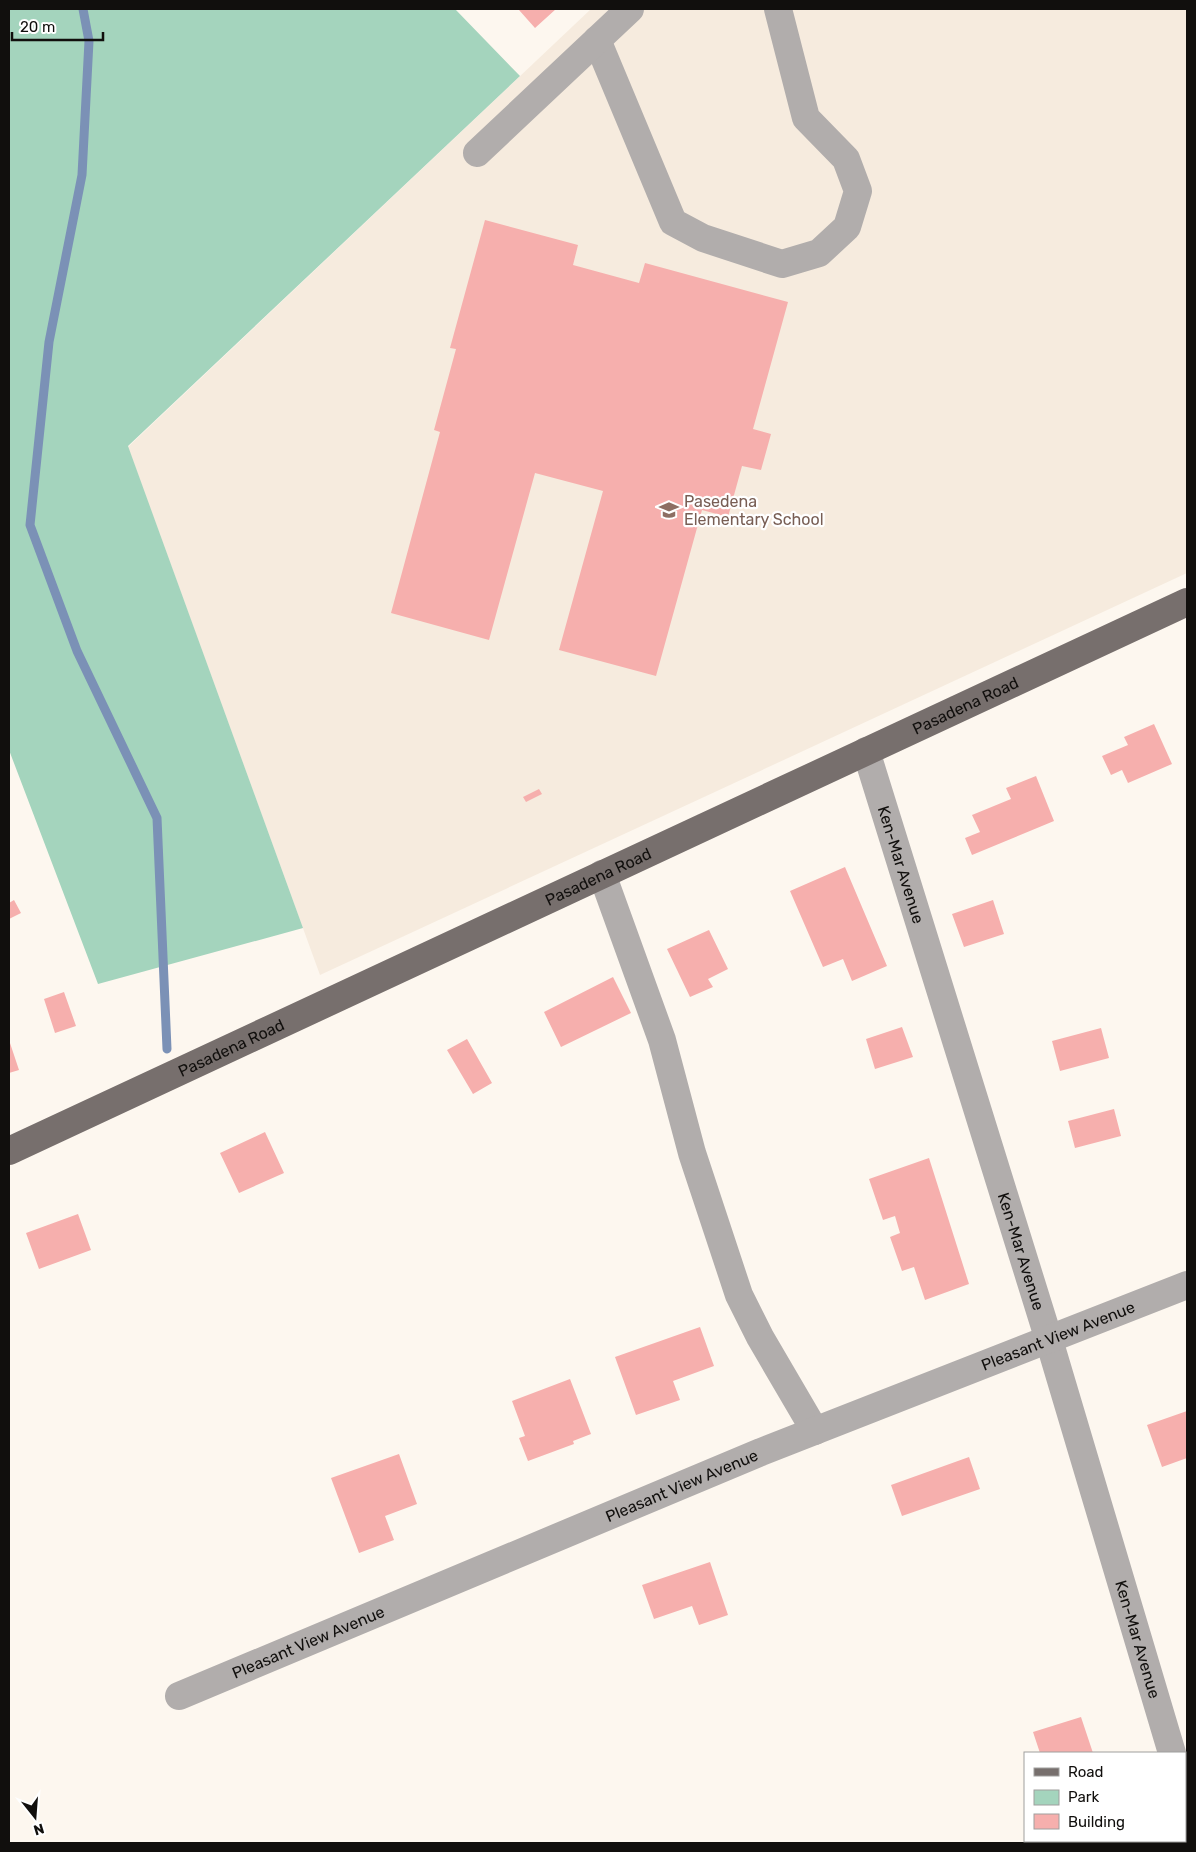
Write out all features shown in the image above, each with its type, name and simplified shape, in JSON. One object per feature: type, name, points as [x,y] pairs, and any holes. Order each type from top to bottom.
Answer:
[{"type":"main road","name":"Pasadena Road","points":[[9,1152],[1187,602]]},
{"type":"street","points":[[476,153],[630,9]]},
{"type":"street","points":[[597,40],[673,222],[703,238],[782,264],[819,253],[847,227],[858,190],[846,159],[806,118],[778,9]]},
{"type":"street","name":"Ken-Mar Avenue","points":[[866,751],[1050,1340],[1172,1752]]},
{"type":"street","points":[[602,874],[662,1040],[692,1153],[739,1295],[760,1337],[815,1431]]},
{"type":"street","name":"Pleasant View Avenue","points":[[179,1696],[815,1431],[1187,1285]]},
{"type":"shaded area","name":"Pasedena Elementary School","points":[[591,9],[1187,9],[1187,573],[320,975],[128,447]]},
{"type":"green space","points":[[9,9],[455,9],[520,76],[128,446],[303,928],[98,984],[9,750]]},
{"type":"building","points":[[556,9],[535,28],[519,10]]},
{"type":"building","points":[[485,220],[578,245],[573,265],[639,283],[645,263],[788,302],[753,429],[771,434],[761,470],[742,466],[728,517],[702,510],[656,676],[559,650],[603,491],[535,473],[489,640],[391,613],[440,432],[434,430],[456,349],[450,348]]},
{"type":"building","points":[[1154,724],[1172,764],[1128,783],[1122,770],[1111,775],[1102,756],[1128,745],[1124,737]]},
{"type":"building","points":[[1036,776],[1054,821],[972,855],[965,838],[980,832],[972,815],[1011,799],[1006,788]]},
{"type":"building","points":[[539,789],[542,794],[526,802],[523,797]]},
{"type":"building","points":[[845,867],[887,966],[852,981],[843,959],[823,967],[790,891]]},
{"type":"building","points":[[14,900],[21,913],[9,919],[9,903]]},
{"type":"building","points":[[993,900],[1004,934],[964,947],[952,914]]},
{"type":"building","points":[[709,930],[728,969],[708,979],[713,987],[690,997],[667,949]]},
{"type":"building","points":[[613,977],[631,1013],[561,1047],[544,1012]]},
{"type":"building","points":[[64,992],[76,1026],[55,1033],[44,999]]},
{"type":"building","points":[[902,1027],[913,1057],[875,1069],[866,1039]]},
{"type":"building","points":[[1101,1028],[1109,1058],[1060,1071],[1052,1041]]},
{"type":"building","points":[[467,1039],[492,1083],[473,1094],[447,1050]]},
{"type":"building","points":[[9,1040],[19,1070],[9,1073]]},
{"type":"building","points":[[1114,1109],[1121,1136],[1075,1148],[1068,1121]]},
{"type":"building","points":[[265,1132],[284,1173],[239,1193],[220,1153]]},
{"type":"building","points":[[929,1158],[969,1284],[925,1300],[914,1267],[902,1271],[890,1237],[900,1233],[895,1216],[883,1220],[869,1179]]},
{"type":"building","points":[[78,1214],[91,1250],[39,1269],[26,1233]]},
{"type":"building","points":[[700,1327],[714,1366],[673,1381],[680,1400],[636,1415],[615,1357]]},
{"type":"building","points":[[570,1379],[591,1434],[573,1441],[574,1444],[528,1461],[519,1438],[525,1436],[512,1401]]},
{"type":"building","points":[[1187,1411],[1187,1458],[1162,1467],[1147,1425]]},
{"type":"building","points":[[399,1454],[417,1504],[385,1516],[394,1540],[359,1553],[331,1478]]},
{"type":"building","points":[[969,1457],[980,1489],[902,1516],[891,1485]]},
{"type":"building","points":[[710,1562],[728,1615],[699,1625],[692,1606],[654,1619],[642,1585]]},
{"type":"building","points":[[1081,1717],[1093,1752],[1040,1752],[1033,1732]]},
{"type":"waterway","points":[[83,9],[89,41],[82,175],[49,342],[30,525],[77,651],[157,818],[167,1049]]},
{"type":"place","name":"Pasedena Elementary School","points":[[669,510]]}]
